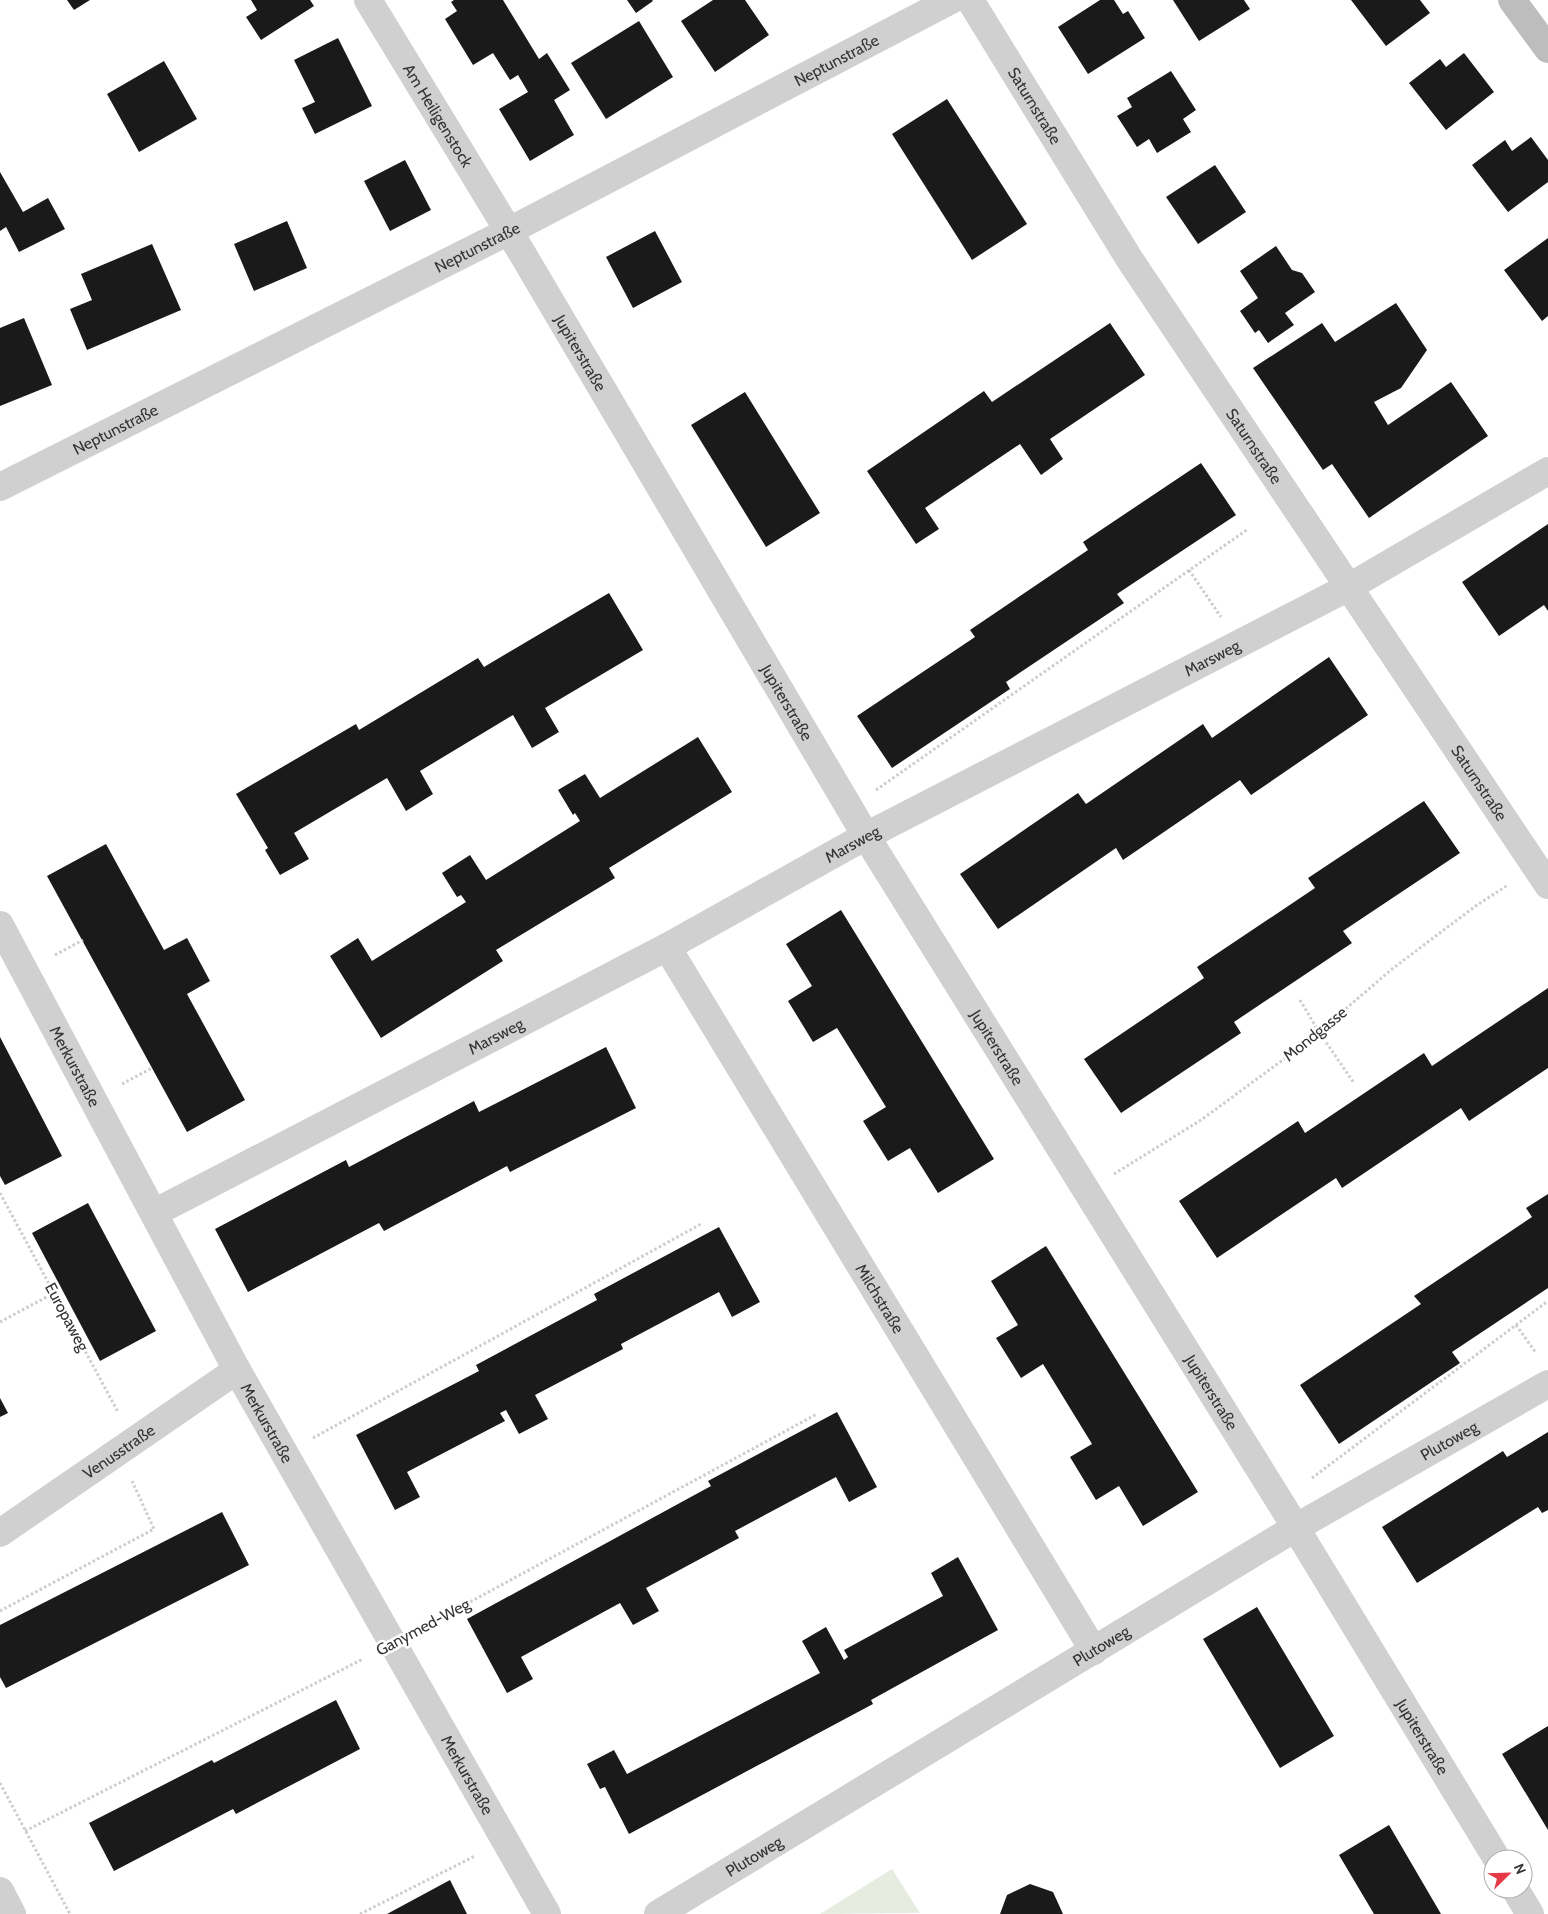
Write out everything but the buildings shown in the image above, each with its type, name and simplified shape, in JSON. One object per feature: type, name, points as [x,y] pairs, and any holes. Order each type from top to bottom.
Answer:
[{"type":"main road","points":[[1512,0],[1548,49]]},
{"type":"street","name":"Am Heiligenstock","points":[[368,0],[509,231]]},
{"type":"street","name":"Saturnstraße","points":[[970,0],[1130,260],[1542,876]]},
{"type":"street","name":"Neptunstraße","points":[[0,487],[509,231],[935,3]]},
{"type":"street","name":"Jupiterstraße","points":[[509,231],[849,809],[1280,1502],[1491,1849]]},
{"type":"street","name":"Marsweg","points":[[154,1213],[667,948],[866,836],[1349,587],[1548,471]]},
{"type":"street","name":"Merkurstraße","points":[[0,925],[237,1370],[547,1914]]},
{"type":"street","name":"Milchstraße","points":[[667,948],[1094,1651]]},
{"type":"street","name":"Venusstraße","points":[[0,1533],[237,1370]]},
{"type":"street","name":"Plutoweg","points":[[658,1914],[1295,1528],[1548,1384]]},
{"type":"street","points":[[0,1891],[12,1914]]},
{"type":"street","points":[[1521,1899],[1530,1914]]},
{"type":"path","points":[[849,809],[1248,529]]},
{"type":"path","points":[[1189,570],[1240,643]]},
{"type":"path","name":"Mondgasse","points":[[1086,1192],[1201,1120],[1319,1032],[1392,968],[1476,905],[1542,876]]},
{"type":"path","points":[[1300,1000],[1319,1032],[1354,1083]]},
{"type":"path","name":"Europaweg","points":[[0,1193],[54,1293],[127,1446],[154,1529],[0,1611]]},
{"type":"path","points":[[284,1454],[701,1224]]},
{"type":"path","points":[[0,1322],[54,1293]]},
{"type":"path","points":[[1280,1502],[1548,1301]]},
{"type":"path","points":[[1516,1325],[1537,1356]]},
{"type":"path","name":"Ganymed-Weg","points":[[25,1832],[392,1644],[816,1414]]},
{"type":"path","points":[[0,1783],[70,1914]]},
{"type":"path","points":[[360,1914],[504,1841]]},
{"type":"shaded area","points":[[892,1869],[920,1913],[820,1914]]}]
